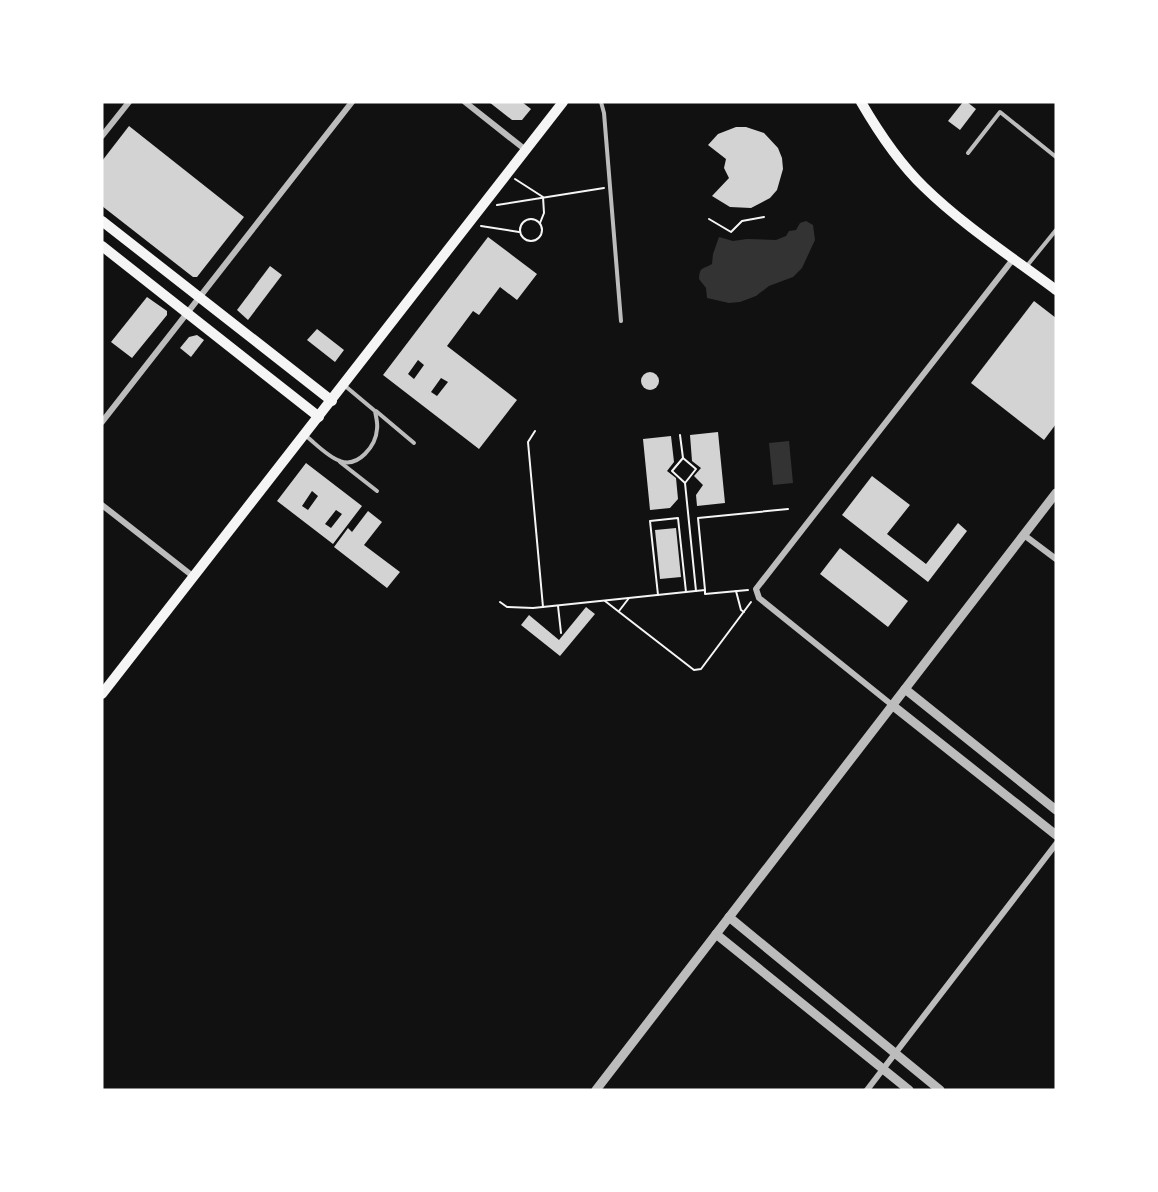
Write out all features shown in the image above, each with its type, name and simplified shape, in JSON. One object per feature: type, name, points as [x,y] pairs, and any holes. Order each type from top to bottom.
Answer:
[{"type":"main road","points":[[102,694],[563,102]]},
{"type":"main road","points":[[861,102],[892,150],[923,186],[952,213],[1056,290]]},
{"type":"main road","points":[[102,221],[332,401]]},
{"type":"main road","points":[[102,246],[319,417]]},
{"type":"street","points":[[102,136],[129,102]]},
{"type":"street","points":[[102,422],[352,102]]},
{"type":"street","points":[[465,102],[527,151]]},
{"type":"street","points":[[1014,258],[756,592],[892,705],[1056,835]]},
{"type":"street","points":[[596,1090],[1056,493]]},
{"type":"street","points":[[102,505],[195,577]]},
{"type":"street","points":[[1024,535],[1056,559]]},
{"type":"street","points":[[905,689],[1056,810]]},
{"type":"street","points":[[867,1090],[1056,844]]},
{"type":"street","points":[[729,917],[940,1090]]},
{"type":"street","points":[[716,933],[909,1090]]},
{"type":"lane","points":[[601,102],[604,113],[621,321]]},
{"type":"lane","points":[[968,153],[1000,112],[1056,157]]},
{"type":"lane","points":[[1026,267],[1056,230]]},
{"type":"lane","points":[[344,385],[414,443]]},
{"type":"lane","points":[[337,460],[346,463],[364,455],[376,436],[378,428],[375,411]]},
{"type":"lane","points":[[305,435],[377,491]]},
{"type":"path","points":[[508,174],[543,197]]},
{"type":"path","points":[[483,207],[610,187]]},
{"type":"path","points":[[470,224],[519,232],[526,241],[534,242],[542,234],[540,223],[544,213],[543,197]]},
{"type":"path","points":[[709,219],[731,232],[742,221],[764,217]]},
{"type":"path","points":[[519,232],[526,220],[533,219],[540,223]]},
{"type":"path","points":[[535,431],[528,442],[543,607]]},
{"type":"path","points":[[680,435],[683,458],[696,469],[685,483]]},
{"type":"path","points":[[683,458],[672,471],[685,483],[696,591]]},
{"type":"path","points":[[605,601],[694,670],[701,669],[744,612],[756,592],[735,591],[705,594],[698,518],[788,509]]},
{"type":"path","points":[[658,595],[650,521],[678,518],[686,592]]},
{"type":"path","points":[[500,602],[507,607],[543,607],[705,590]]},
{"type":"path","points":[[735,591],[744,612]]},
{"type":"path","points":[[619,611],[628,598]]},
{"type":"path","points":[[558,606],[561,633]]},
{"type":"shaded area","points":[[806,221],[813,225],[815,240],[802,268],[793,277],[769,286],[756,296],[740,302],[729,303],[707,298],[706,288],[699,279],[699,275],[702,269],[712,264],[719,237],[733,241],[776,240],[786,236],[789,231],[796,230],[800,223]]},
{"type":"shaded area","points":[[789,441],[793,483],[773,485],[769,443]]},
{"type":"building","points":[[489,102],[522,102],[531,109],[522,120],[512,120]]},
{"type":"building","points":[[963,102],[967,102],[976,109],[960,130],[948,121]]},
{"type":"building","points":[[129,126],[244,217],[197,277],[193,277],[102,206],[102,161]]},
{"type":"building","points":[[736,127],[746,127],[764,133],[778,148],[782,158],[783,169],[777,190],[770,198],[751,208],[730,207],[712,196],[729,178],[724,168],[726,159],[708,145],[718,134]]},
{"type":"building","points":[[488,237],[537,274],[517,300],[500,287],[479,315],[473,311],[447,346],[517,400],[479,449],[383,375]],"holes":[[[418,360],[424,365],[414,379],[408,374]],[[441,378],[448,382],[437,396],[431,392]]]},
{"type":"building","points":[[270,266],[282,275],[248,320],[237,310]]},
{"type":"building","points":[[147,297],[167,311],[167,315],[132,358],[111,342]]},
{"type":"building","points":[[1034,301],[1056,318],[1056,424],[1044,440],[971,383]]},
{"type":"building","points":[[317,329],[344,350],[335,362],[307,340]]},
{"type":"building","points":[[197,335],[204,340],[191,357],[180,348],[189,337]]},
{"type":"building","points":[[650,372],[656,375],[659,381],[656,387],[650,390],[644,387],[641,381],[644,375]]},
{"type":"building","points":[[718,432],[725,503],[697,506],[696,495],[703,485],[694,476],[701,468],[692,461],[690,435]]},
{"type":"building","points":[[671,436],[674,462],[667,471],[676,478],[678,499],[670,508],[650,510],[643,439]]},
{"type":"building","points":[[306,463],[362,506],[333,544],[277,501]],"holes":[[[312,491],[318,496],[308,510],[302,506]],[[336,510],[342,514],[331,528],[325,524]]]},
{"type":"building","points":[[872,476],[910,505],[887,534],[926,564],[958,523],[967,531],[928,582],[842,515]]},
{"type":"building","points":[[368,511],[382,522],[364,545],[400,572],[387,588],[334,547],[348,528],[352,532]]},
{"type":"building","points":[[676,528],[681,577],[660,579],[655,530]]},
{"type":"building","points":[[840,548],[908,601],[888,627],[820,574]]},
{"type":"building","points":[[586,607],[595,614],[560,656],[521,625],[529,615],[559,640]]}]
